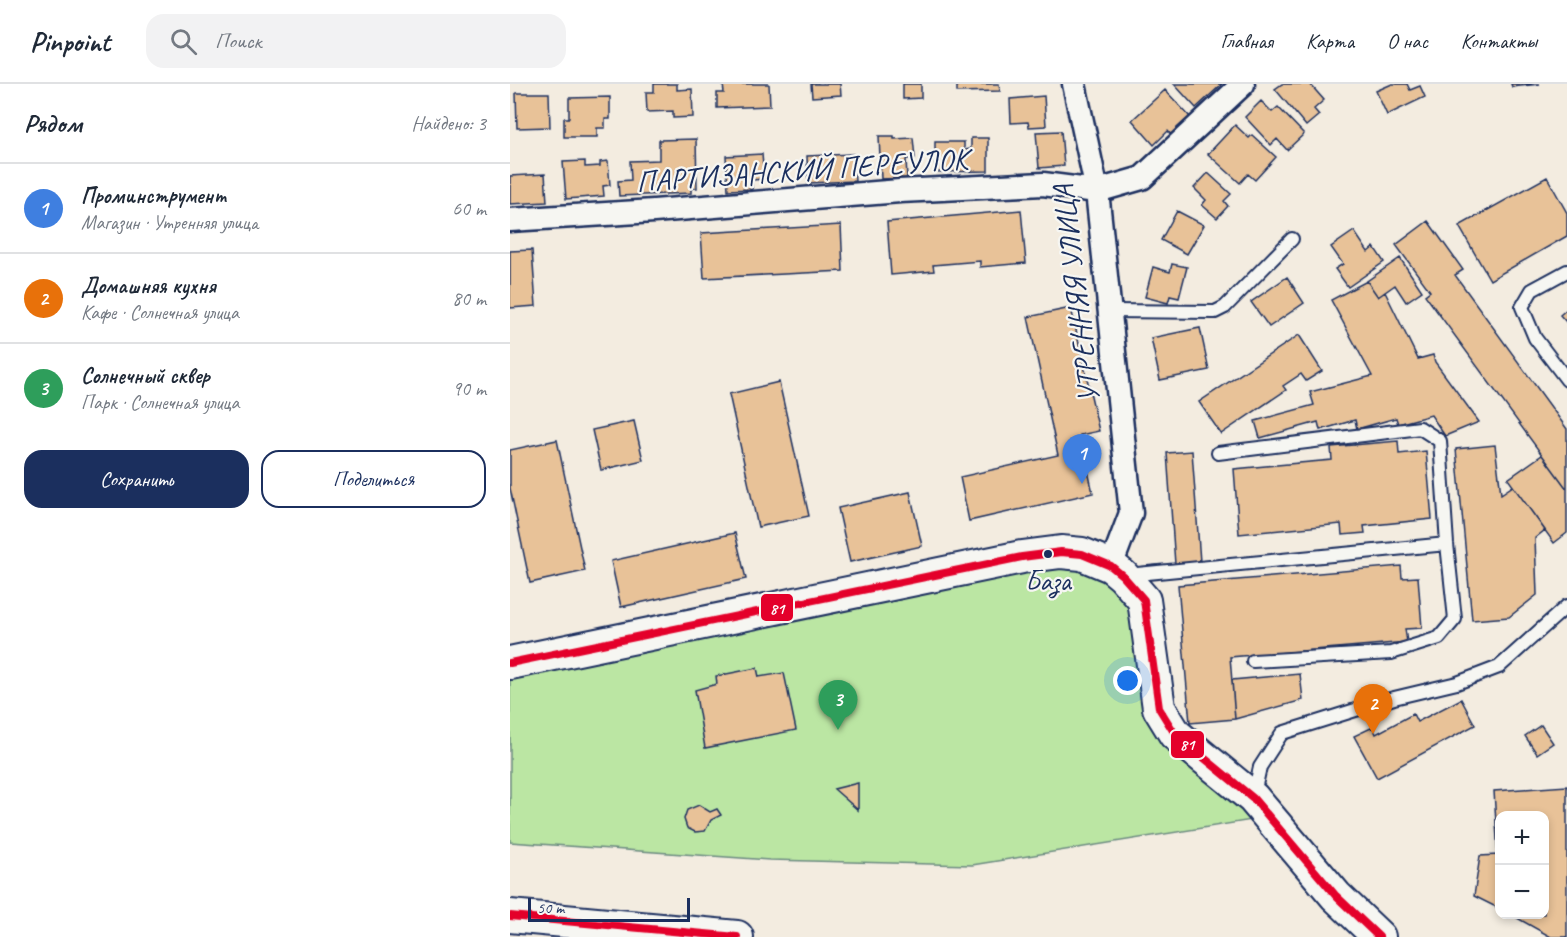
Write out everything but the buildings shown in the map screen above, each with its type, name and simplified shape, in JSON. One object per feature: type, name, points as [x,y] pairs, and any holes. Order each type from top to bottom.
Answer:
[{"type":"main road","points":[[510,663],[1022,557],[1061,552],[1082,554],[1117,571],[1144,600],[1159,708],[1175,734],[1202,759],[1253,798],[1336,896],[1379,937]]},
{"type":"main road","points":[[510,916],[558,927],[737,937]]},
{"type":"street","name":"УТРЕННЯЯ УЛИЦА","points":[[1074,84],[1097,191],[1131,513],[1117,571]]},
{"type":"street","points":[[1097,191],[1142,178],[1244,84]]},
{"type":"street","name":"ПАРТИЗАНСКИЙ ПЕРЕУЛОК","points":[[510,220],[924,190],[1043,184],[1097,191]]},
{"type":"lane","points":[[1110,310],[1215,312],[1226,307],[1292,239]]},
{"type":"lane","points":[[1567,272],[1532,290],[1522,307],[1535,338],[1567,380]]},
{"type":"lane","points":[[1218,453],[1420,428],[1440,441],[1455,619],[1439,638],[1391,653],[1252,661]]},
{"type":"lane","points":[[1117,571],[1447,544]]},
{"type":"lane","points":[[1253,798],[1260,766],[1282,734],[1394,698],[1457,683],[1499,667],[1567,606]]},
{"type":"green space","points":[[1084,566],[1128,598],[1156,713],[1239,797],[1252,820],[972,865],[770,860],[510,842],[510,673],[1019,567]]},
{"type":"transit line","name":"81","points":[[510,663],[1022,557],[1061,552],[1082,554],[1111,566],[1144,600],[1159,708],[1175,734],[1253,798],[1336,896],[1379,937]]},
{"type":"transit line","name":"81","points":[[510,916],[737,937]]},
{"type":"place","name":"Проминструмент","points":[[1082,484]]},
{"type":"place","name":"База","points":[[1048,554]]},
{"type":"place","name":"Солнечный сквер","points":[[838,730]]},
{"type":"place","name":"Домашняя кухня","points":[[1373,734]]}]
